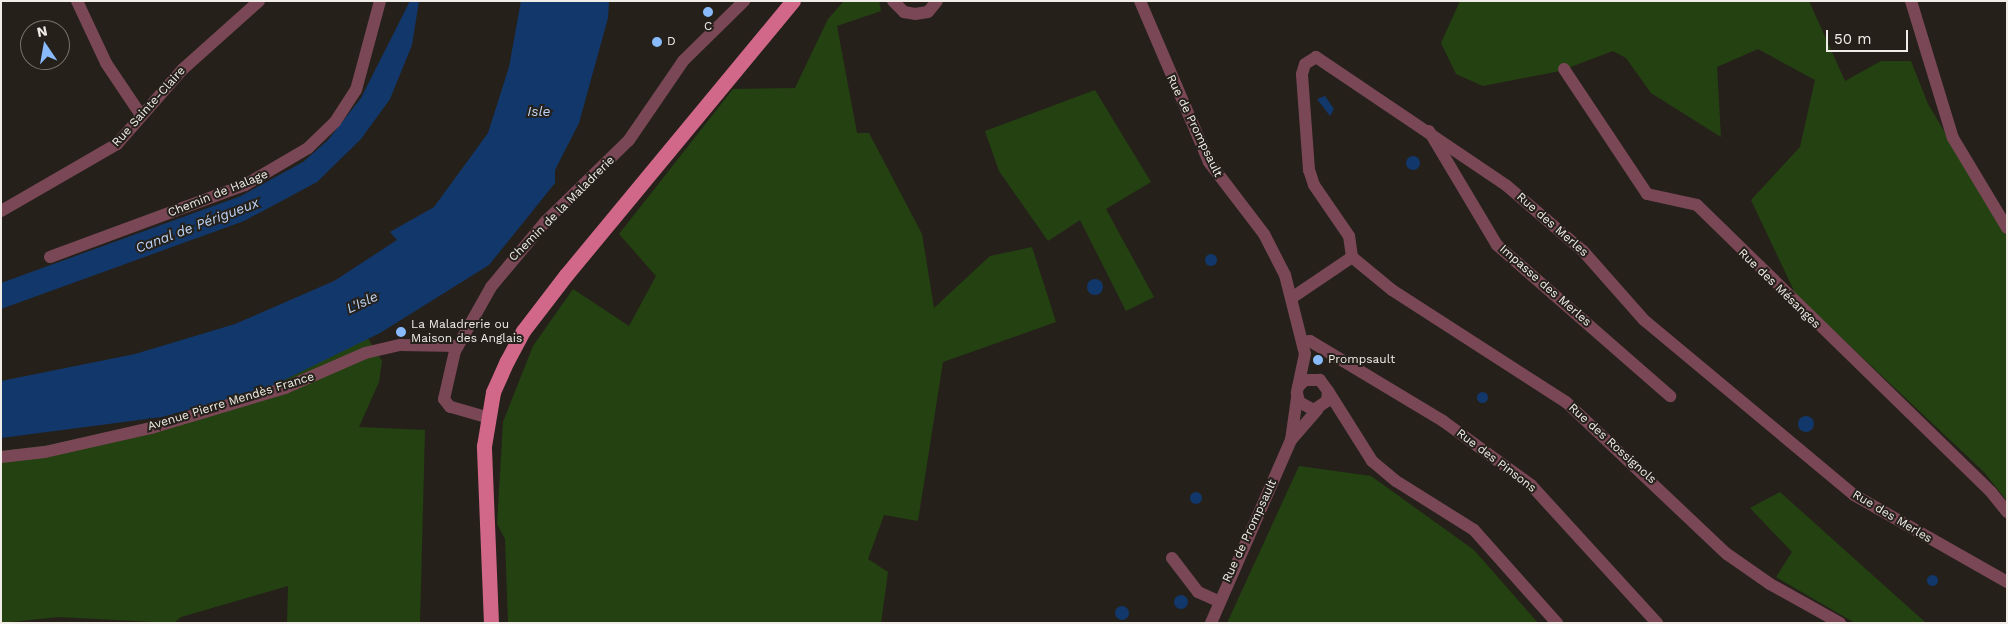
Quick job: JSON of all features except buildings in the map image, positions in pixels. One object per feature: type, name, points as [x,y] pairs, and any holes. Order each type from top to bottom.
[{"type":"main road","points":[[491,623],[484,479],[486,417],[492,392],[523,331],[793,1]]},
{"type":"street","points":[[77,1],[106,63],[141,115]]},
{"type":"street","name":"Rue Sainte-Claire","points":[[1,211],[107,151],[183,69],[259,1]]},
{"type":"street","name":"Chemin de Halage","points":[[50,257],[245,186],[308,148],[335,122],[360,84],[380,1]]},
{"type":"street","name":"Chemin de la Maladrerie","points":[[486,417],[445,404],[458,346],[509,261],[629,140],[683,61],[744,1]]},
{"type":"street","points":[[893,1],[904,12],[915,14],[928,12],[937,1]]},
{"type":"street","name":"Rue de Prompsault","points":[[1140,1],[1209,162],[1264,234],[1293,297],[1304,348],[1320,380]]},
{"type":"street","points":[[1911,1],[1952,138],[2007,228]]},
{"type":"street","name":"Rue des Merles","points":[[1352,257],[1349,236],[1314,185],[1309,170],[1302,86],[1305,64],[1322,58],[1429,131],[1519,196],[1583,251],[1644,320],[1854,496],[2007,582]]},
{"type":"street","name":"Rue des Mésanges","points":[[1564,69],[1647,194],[1696,205],[1991,492],[2007,512]]},
{"type":"street","name":"Impasse des Merles","points":[[1429,131],[1498,246],[1670,396]]},
{"type":"street","points":[[1293,297],[1352,257]]},
{"type":"street","name":"Rue des Rossignols","points":[[1352,257],[1392,290],[1566,402],[1727,554],[1770,584],[1840,623]]},
{"type":"street","name":"Rue des Pinsons","points":[[1304,348],[1310,340],[1443,421],[1531,485],[1657,623]]},
{"type":"street","name":"Avenue Pierre Mendès France","points":[[1,457],[45,452],[151,428],[285,388],[365,353],[401,345],[458,346]]},
{"type":"street","name":"Rue de Prompsault","points":[[1291,440],[1304,348]]},
{"type":"street","points":[[1339,415],[1318,409],[1305,408],[1297,393],[1305,380],[1320,380],[1328,391],[1339,415],[1372,461],[1396,482],[1474,530],[1557,623]]},
{"type":"street","points":[[1318,409],[1328,391]]},
{"type":"street","name":"Rue de Prompsault","points":[[1211,623],[1218,601],[1291,440],[1318,409]]},
{"type":"street","points":[[1172,558],[1198,592],[1218,601]]},
{"type":"green space","points":[[844,1],[879,1],[881,11],[837,26],[857,133],[869,133],[922,234],[934,308],[990,256],[1032,247],[1056,322],[943,362],[918,521],[884,515],[868,559],[888,572],[881,623],[508,623],[505,539],[497,524],[503,422],[533,346],[573,289],[629,326],[656,276],[619,234],[733,89],[795,88],[828,19]]},
{"type":"green space","points":[[1460,1],[1809,1],[1845,81],[1881,61],[1911,61],[1928,104],[2007,236],[2007,501],[1984,472],[1796,295],[1751,200],[1800,147],[1815,80],[1758,49],[1717,67],[1721,137],[1651,93],[1626,58],[1613,51],[1560,71],[1483,86],[1456,74],[1441,43]]},
{"type":"green space","points":[[1095,90],[1151,182],[1106,209],[1154,297],[1126,311],[1080,220],[1048,241],[999,171],[985,131]]},
{"type":"green space","points":[[367,337],[382,361],[379,382],[359,427],[425,430],[420,623],[287,623],[288,586],[181,617],[174,623],[58,617],[1,623],[1,451],[50,445],[182,415],[273,386]]},
{"type":"green space","points":[[1299,466],[1371,476],[1474,550],[1538,623],[1227,623]]},
{"type":"green space","points":[[1780,492],[1926,623],[1855,623],[1776,577],[1792,552],[1750,508]]},
{"type":"water","name":"Canal de Périgueux","points":[[410,1],[419,1],[412,45],[390,99],[361,139],[317,182],[244,221],[1,309],[1,283],[241,196],[303,162],[328,140],[361,98]]},
{"type":"water","points":[[521,1],[609,1],[608,18],[579,123],[555,170],[555,183],[489,265],[380,333],[270,387],[162,417],[1,438],[1,381],[135,354],[235,324],[334,281],[397,240],[390,232],[434,207],[488,133],[509,67]]},
{"type":"water","points":[[1325,96],[1334,109],[1330,116],[1317,99]]},
{"type":"water","points":[[1413,156],[1418,158],[1420,163],[1418,168],[1413,170],[1408,168],[1406,163],[1408,158]]},
{"type":"water","points":[[1209,254],[1213,254],[1217,260],[1213,266],[1209,266],[1205,262],[1205,258]]},
{"type":"water","points":[[1095,279],[1103,287],[1095,295],[1087,287]]},
{"type":"water","points":[[1482,391],[1488,397],[1482,403],[1476,397]]},
{"type":"water","points":[[1806,416],[1814,424],[1806,432],[1798,424]]},
{"type":"water","points":[[1196,492],[1202,498],[1196,504],[1190,498]]},
{"type":"water","points":[[1932,574],[1938,580],[1932,586],[1926,580]]},
{"type":"water","points":[[1181,595],[1186,597],[1188,602],[1186,607],[1181,609],[1176,607],[1174,602],[1176,597]]},
{"type":"water","points":[[1122,606],[1127,608],[1129,613],[1127,618],[1122,620],[1117,618],[1115,613],[1117,608]]},
{"type":"place","name":"C","points":[[708,12]]},
{"type":"place","name":"D","points":[[657,42]]},
{"type":"place","name":"La Maladrerie ou Maison des Anglais","points":[[401,332]]},
{"type":"place","name":"Prompsault","points":[[1318,360]]},
{"type":"water label","name":"Isle","points":[[539,111]]},
{"type":"water label","name":"L'Isle","points":[[362,302]]}]
